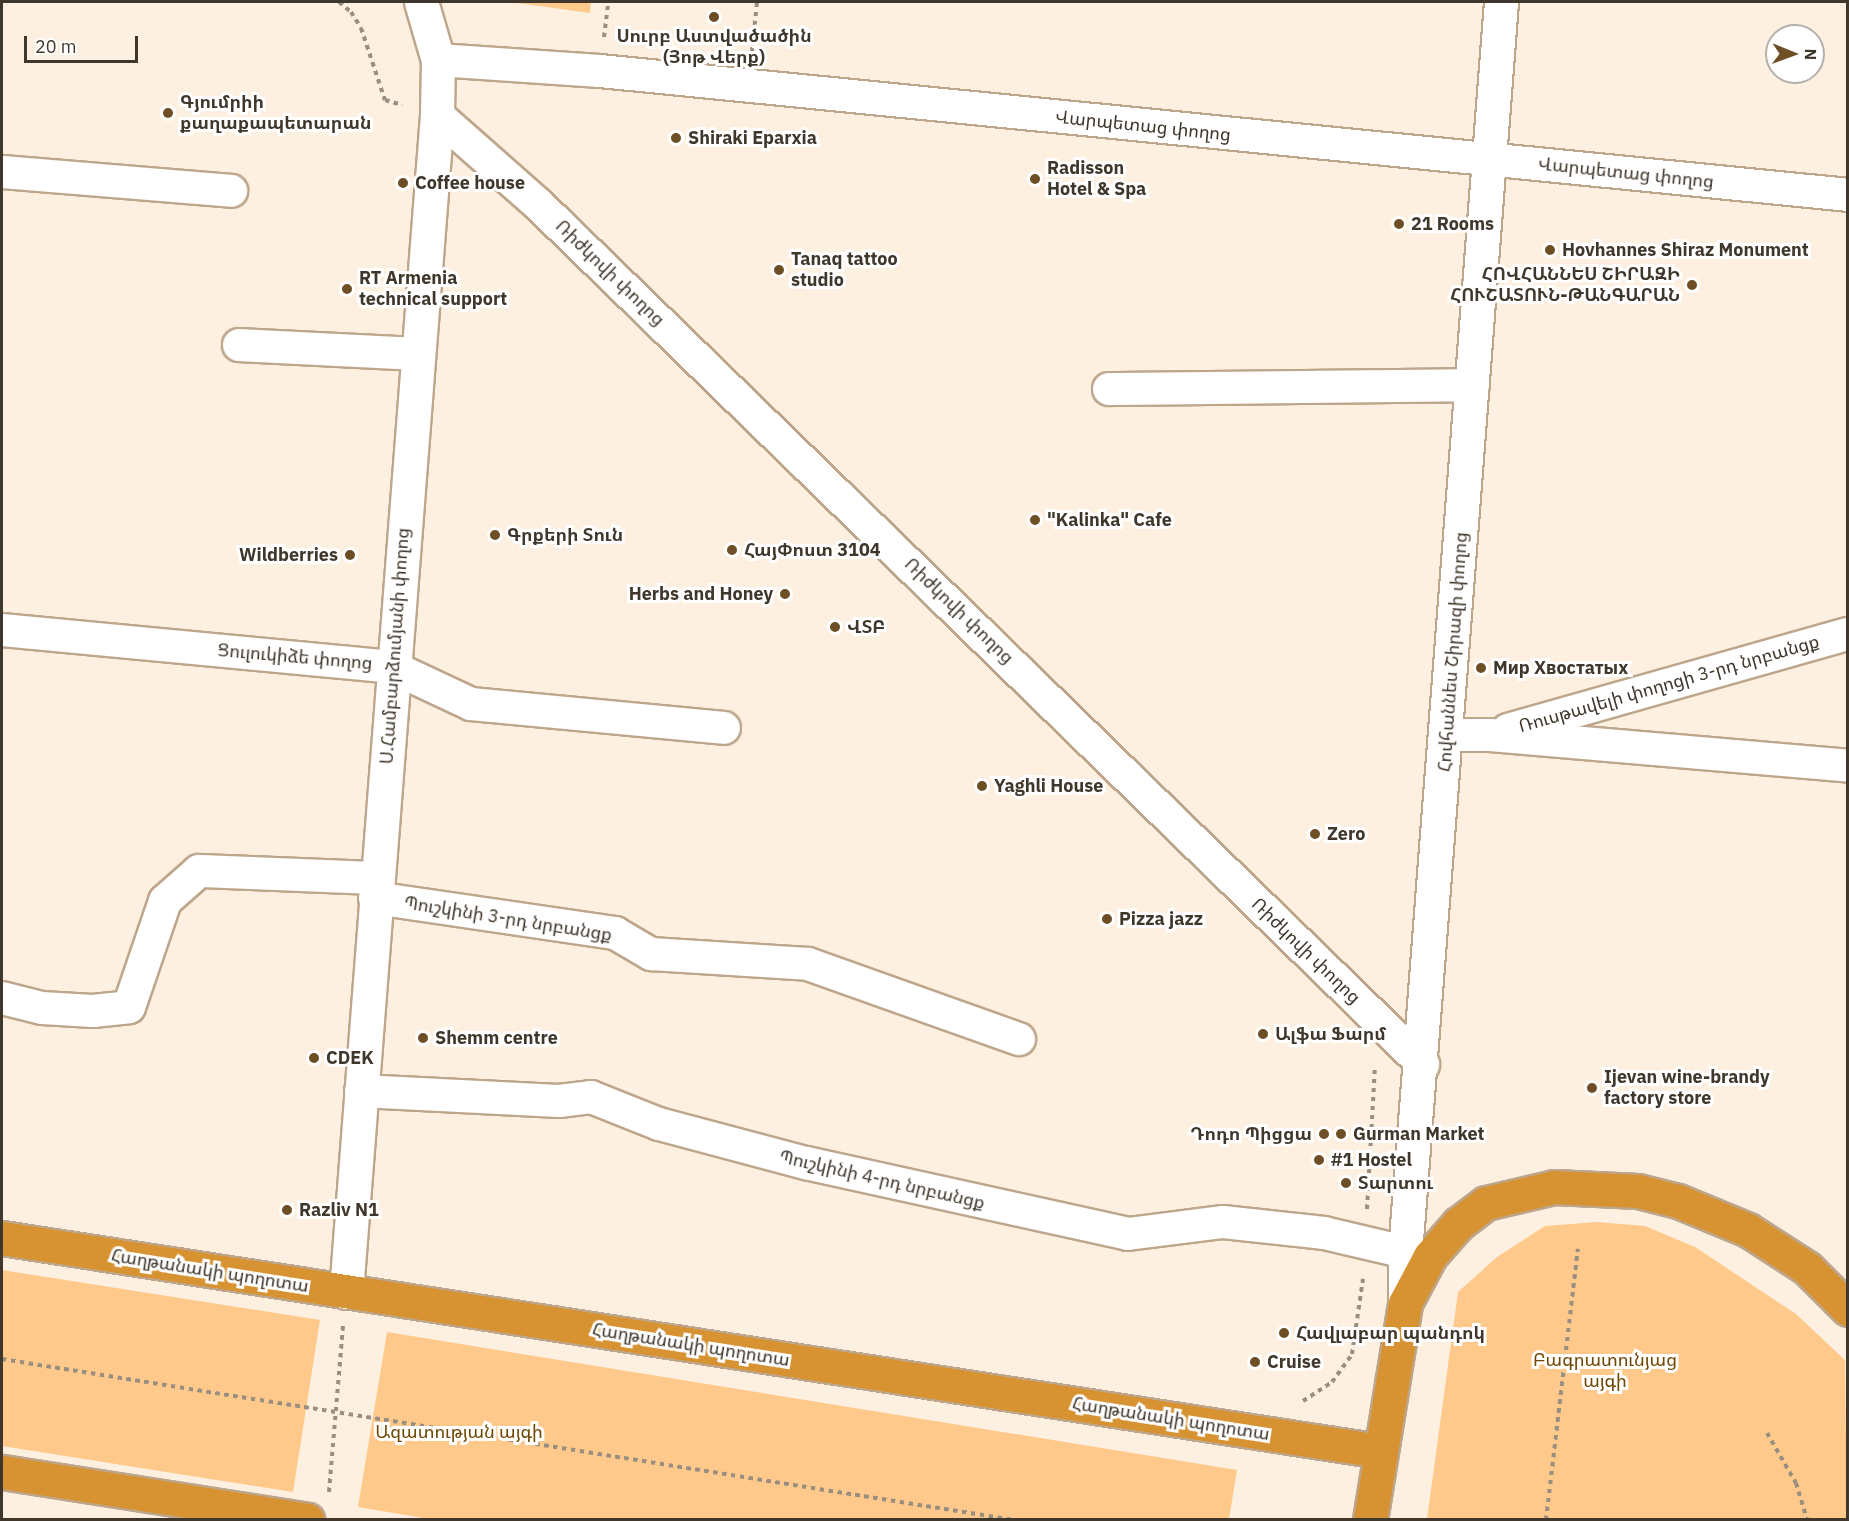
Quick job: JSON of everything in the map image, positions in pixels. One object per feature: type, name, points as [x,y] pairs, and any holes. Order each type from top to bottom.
[{"type":"highway","points":[[1371,1520],[1405,1303],[1430,1256],[1458,1224],[1486,1203],[1554,1187],[1595,1187],[1678,1201],[1748,1230],[1807,1268],[1848,1309]]},
{"type":"highway","name":"Հաղթանակի պողոտա","points":[[2,1238],[1380,1451]]},
{"type":"highway","points":[[2,1472],[318,1509]]},
{"type":"street","name":"Ս.Համբարձումյանի փողոց","points":[[346,1292],[392,667],[437,115],[438,60],[421,2]]},
{"type":"street","name":"Հովհաննես Շիրազի փողոց","points":[[1405,1303],[1405,1252],[1423,1064],[1501,2]]},
{"type":"street","name":"Վարպետաց փողոց","points":[[438,60],[749,86],[1848,195]]},
{"type":"street","name":"Ռիժկովի փողոց","points":[[437,115],[539,204],[1423,1064]]},
{"type":"street","points":[[2,172],[231,191]]},
{"type":"street","points":[[239,345],[417,354]]},
{"type":"street","points":[[1109,389],[1473,384]]},
{"type":"street","name":"Ցուլուկիձե փողոց","points":[[2,630],[392,667],[471,704],[724,728]]},
{"type":"street","name":"Ռուսթավելի փողոցի 3-րդ նրբանցք","points":[[1490,735],[1848,634]]},
{"type":"street","points":[[1447,735],[1490,735],[1848,766]]},
{"type":"street","name":"Պուշկինի 3-րդ նրբանցք","points":[[2,998],[52,1009],[93,1011],[129,1007],[165,901],[199,871],[376,888],[615,933],[651,954],[808,964],[1019,1039]]},
{"type":"street","name":"Պուշկինի 4-րդ նրբանցք","points":[[361,1091],[559,1101],[591,1097],[658,1124],[806,1163],[1128,1234],[1223,1222],[1324,1233],[1405,1252]]},
{"type":"path","points":[[339,2],[351,12],[361,28],[385,100],[437,115]]},
{"type":"path","points":[[749,86],[757,2]]},
{"type":"path","points":[[1546,1520],[1578,1249]]},
{"type":"path","points":[[318,1509],[336,1411],[346,1292]]},
{"type":"path","points":[[2,1359],[1014,1520]]},
{"type":"path","points":[[1767,1433],[1796,1483],[1807,1520]]},
{"type":"green space","points":[[510,2],[591,2],[590,13]]},
{"type":"green space","name":"Բագրատունյաց այգի","points":[[1597,1222],[1645,1226],[1695,1247],[1796,1314],[1845,1360],[1847,1519],[1427,1519],[1458,1292],[1497,1257],[1545,1226]]},
{"type":"green space","points":[[2,1270],[320,1320],[293,1492],[2,1446]]},
{"type":"green space","name":"Ազատության այգի","points":[[387,1332],[1237,1470],[1229,1519],[435,1520],[358,1507]]},
{"type":"place","name":"Սուրբ Աստվածածին (Յոթ Վերք)","points":[[714,17]]},
{"type":"place","name":"Գյումրիի քաղաքապետարան","points":[[168,113]]},
{"type":"place","name":"Shiraki Eparxia","points":[[676,138]]},
{"type":"place","name":"Radisson Hotel & Spa","points":[[1035,179]]},
{"type":"place","name":"Coffee house","points":[[403,183]]},
{"type":"place","name":"21 Rooms","points":[[1399,224]]},
{"type":"place","name":"Hovhannes Shiraz Monument","points":[[1550,250]]},
{"type":"place","name":"Tanaq tattoo studio","points":[[779,270]]},
{"type":"place","name":"ՀՈՎՀԱՆՆԵՍ ՇԻՐԱԶԻ ՀՈՒՇԱՏՈՒՆ-ԹԱՆԳԱՐԱՆ","points":[[1692,285]]},
{"type":"place","name":"RT Armenia technical support","points":[[347,289]]},
{"type":"place","name":"\"Kalinka\" Cafe","points":[[1035,520]]},
{"type":"place","name":"Գրքերի Տուն","points":[[495,535]]},
{"type":"place","name":"ՀայՓոստ 3104","points":[[732,550]]},
{"type":"place","name":"Wildberries","points":[[350,555]]},
{"type":"place","name":"Herbs and Honey","points":[[785,594]]},
{"type":"place","name":"ՎՏԲ","points":[[835,627]]},
{"type":"place","name":"Мир Хвостатых","points":[[1481,668]]},
{"type":"place","name":"Yaghli House","points":[[982,786]]},
{"type":"place","name":"Zero","points":[[1315,834]]},
{"type":"place","name":"Pizza jazz","points":[[1107,919]]},
{"type":"place","name":"Ալֆա Ֆարմ","points":[[1263,1034]]},
{"type":"place","name":"Shemm centre","points":[[423,1038]]},
{"type":"place","name":"CDEK","points":[[314,1058]]},
{"type":"place","name":"Ijevan wine-brandy factory store","points":[[1592,1088]]},
{"type":"place","name":"Դոդո Պիցցա","points":[[1324,1134]]},
{"type":"place","name":"Gurman Market","points":[[1341,1134]]},
{"type":"place","name":"#1 Hostel","points":[[1319,1160]]},
{"type":"place","name":"Տարտու","points":[[1346,1183]]},
{"type":"place","name":"Razliv N1","points":[[287,1210]]},
{"type":"place","name":"Հավլաբար պանդոկ","points":[[1284,1333]]},
{"type":"place","name":"Cruise","points":[[1255,1362]]}]
